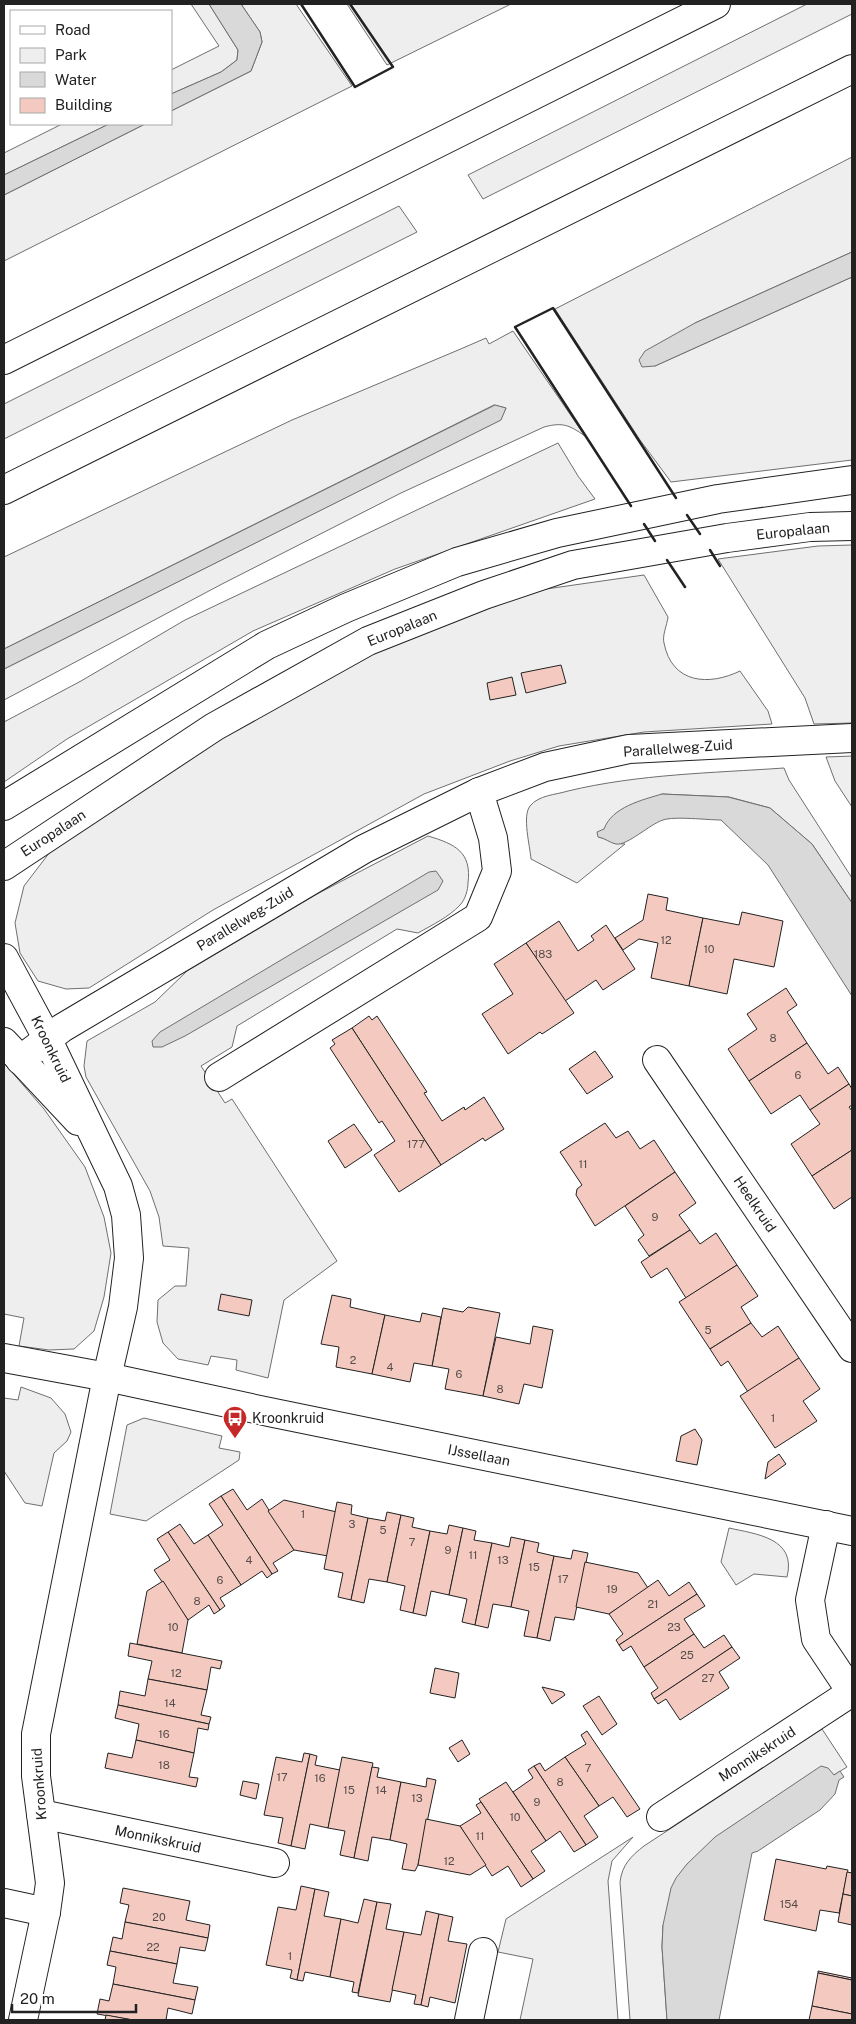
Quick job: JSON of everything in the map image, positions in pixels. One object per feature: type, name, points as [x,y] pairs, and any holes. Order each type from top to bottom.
[{"type":"main road","points":[[4,360],[716,4]]},
{"type":"main road","points":[[4,490],[852,69]]},
{"type":"main road","points":[[4,806],[267,645],[346,608],[457,562],[557,533],[718,499],[852,480]]},
{"type":"main road","name":"Europalaan","points":[[4,866],[214,727],[368,641],[484,595],[573,566],[727,538],[810,527],[852,526]]},
{"type":"main road","name":"Parallelweg-Zuid","points":[[12,1051],[47,1038],[364,849],[479,792],[545,767],[629,749],[852,738]]},
{"type":"main road","points":[[219,1077],[478,917],[497,871],[494,838],[479,792]]},
{"type":"main road","name":"Kroonkruid","points":[[4,958],[47,1038],[118,1186],[126,1215],[129,1258],[123,1307],[107,1377],[36,1734],[36,1776],[50,1883],[46,1912],[23,2020]]},
{"type":"main road","name":"Kroonkruid","points":[[12,1051],[96,1141]]},
{"type":"main road","name":"Heelkruid","points":[[657,1060],[852,1348]]},
{"type":"main road","points":[[4,1358],[107,1377]]},
{"type":"main road","name":"IJssellaan","points":[[107,1377],[278,1414],[852,1531]]},
{"type":"main road","points":[[826,1525],[810,1600],[816,1639],[852,1692]]},
{"type":"main road","name":"Monnikskruid","points":[[661,1817],[852,1692]]},
{"type":"main road","name":"Monnikskruid","points":[[41,1814],[275,1863]]},
{"type":"main road","points":[[4,1903],[46,1912]]},
{"type":"main road","points":[[469,2020],[483,1952]]},
{"type":"green space","points":[[191,4],[209,4],[238,50],[237,60],[221,72],[172,94],[172,70],[219,46]]},
{"type":"green space","points":[[241,4],[296,4],[352,86],[4,261],[4,195],[143,125],[172,125],[172,110],[251,71],[262,42],[260,32]]},
{"type":"green space","points":[[347,4],[511,4],[387,65]]},
{"type":"green space","points":[[807,4],[852,4],[852,14],[483,199],[468,175]]},
{"type":"green space","points":[[60,125],[107,125],[4,175],[4,153]]},
{"type":"green space","points":[[852,157],[852,252],[695,323],[655,366],[852,277],[852,460],[671,482],[640,440],[555,309]]},
{"type":"green space","points":[[399,206],[417,232],[4,439],[4,404]]},
{"type":"green space","points":[[513,331],[585,436],[575,429],[566,426],[544,427],[401,493],[222,584],[4,700],[4,669],[500,420],[506,408],[494,405],[4,649],[4,557],[292,420],[486,338],[489,344]]},
{"type":"green space","points":[[558,443],[578,476],[595,499],[395,569],[253,631],[67,739],[4,782],[4,722],[81,681],[185,620]]},
{"type":"green space","points":[[852,545],[852,723],[814,724],[805,698],[718,559],[818,546]]},
{"type":"green space","points":[[644,575],[668,617],[664,640],[668,657],[675,667],[683,674],[704,680],[728,676],[740,671],[768,711],[772,724],[644,732],[559,746],[510,761],[424,794],[213,910],[89,988],[66,989],[38,981],[20,953],[15,923],[24,886],[53,848],[281,699],[345,665],[508,599],[546,589]]},
{"type":"green space","points":[[852,756],[852,807],[835,781],[826,757]]},
{"type":"green space","points":[[784,768],[789,780],[852,878],[852,903],[812,844],[770,808],[729,797],[662,794],[604,829],[599,837],[625,844],[577,883],[531,859],[527,831],[528,811],[534,802],[543,797],[622,781]]},
{"type":"green space","points":[[428,836],[454,846],[464,857],[469,872],[468,886],[465,898],[460,905],[446,917],[418,933],[397,929],[237,1026],[232,1047],[201,1066],[225,1103],[232,1099],[337,1261],[284,1300],[268,1378],[236,1370],[237,1360],[211,1356],[208,1365],[178,1359],[163,1343],[157,1322],[158,1300],[175,1286],[186,1286],[189,1248],[163,1246],[159,1217],[150,1191],[86,1077],[84,1066],[87,1041],[155,1002],[187,971],[317,894]]},
{"type":"green space","points":[[4,1063],[44,1109],[85,1167],[104,1217],[111,1253],[104,1297],[94,1331],[74,1349],[49,1350],[19,1346],[24,1318],[4,1314]]},
{"type":"green space","points":[[21,1387],[51,1398],[65,1414],[71,1432],[67,1441],[54,1453],[42,1506],[25,1503],[4,1471],[4,1398],[18,1400]]},
{"type":"green space","points":[[144,1418],[222,1436],[219,1448],[240,1452],[239,1460],[146,1521],[110,1514],[127,1425]]},
{"type":"green space","points":[[729,1528],[762,1536],[780,1546],[786,1554],[788,1564],[787,1577],[754,1574],[736,1585],[721,1562]]},
{"type":"green space","points":[[822,1729],[847,1767],[834,1775],[663,1925],[662,1947],[667,2020],[630,2020],[620,1882],[628,1861],[644,1846]]},
{"type":"green space","points":[[633,1837],[612,1861],[608,1881],[618,2020],[520,2020],[533,1959],[498,1952],[506,1919]]},
{"type":"water","points":[[209,4],[241,4],[260,32],[262,42],[251,71],[172,110],[172,94],[221,72],[237,60],[238,50]]},
{"type":"water","points":[[107,125],[143,125],[4,195],[4,175]]},
{"type":"water","points":[[852,252],[852,277],[655,366],[642,367],[639,360],[645,351],[695,323]]},
{"type":"water","points":[[495,405],[506,408],[501,420],[4,669],[4,649]]},
{"type":"water","points":[[662,794],[728,797],[770,808],[812,844],[852,903],[852,996],[768,865],[721,820],[683,818],[663,820],[621,844],[598,837],[597,832],[604,829],[608,821],[621,810],[637,802]]},
{"type":"water","points":[[436,871],[443,881],[438,890],[185,1036],[162,1047],[153,1047],[152,1041],[160,1032],[429,872]]},
{"type":"water","points":[[821,1766],[828,1768],[834,1775],[840,1771],[844,1777],[839,1780],[835,1794],[820,1810],[758,1851],[752,1853],[719,2020],[667,2020],[662,1947],[663,1925],[671,1888],[676,1878],[687,1864],[715,1837]]},
{"type":"building","points":[[561,665],[566,683],[526,693],[521,673]]},
{"type":"building","points":[[512,677],[516,695],[490,700],[487,683]]},
{"type":"building","points":[[648,894],[668,898],[666,910],[703,918],[689,986],[651,978],[658,943],[639,939],[623,950],[615,938],[643,920]]},
{"type":"building","points":[[742,912],[783,921],[774,967],[734,959],[727,994],[689,986],[703,918],[739,925]]},
{"type":"building","points":[[559,921],[578,951],[594,940],[591,936],[606,925],[635,969],[603,990],[596,980],[565,1001],[526,943]]},
{"type":"building","points":[[526,943],[574,1013],[542,1034],[540,1032],[508,1054],[482,1014],[513,994],[494,964]]},
{"type":"building","points":[[786,988],[797,1005],[787,1012],[807,1043],[749,1081],[728,1049],[757,1029],[747,1014]]},
{"type":"building","points":[[369,1016],[372,1020],[377,1016],[427,1092],[424,1093],[442,1121],[464,1107],[465,1110],[484,1097],[504,1129],[485,1141],[483,1138],[441,1165],[352,1028]]},
{"type":"building","points":[[352,1028],[441,1165],[399,1192],[374,1155],[395,1141],[382,1121],[379,1123],[330,1048],[335,1044],[332,1040]]},
{"type":"building","points":[[807,1043],[828,1074],[838,1067],[849,1084],[810,1110],[800,1095],[771,1114],[749,1081]]},
{"type":"building","points":[[595,1051],[613,1077],[587,1094],[569,1069]]},
{"type":"building","points":[[849,1084],[852,1089],[852,1105],[849,1107],[852,1111],[852,1150],[812,1176],[791,1144],[820,1124],[810,1110]]},
{"type":"building","points":[[605,1123],[616,1138],[628,1131],[640,1149],[654,1140],[675,1172],[595,1226],[576,1195],[577,1189],[582,1185],[560,1152]]},
{"type":"building","points":[[354,1124],[372,1150],[345,1168],[328,1141]]},
{"type":"building","points":[[852,1150],[852,1197],[834,1209],[812,1176]]},
{"type":"building","points":[[675,1172],[696,1203],[679,1215],[690,1230],[649,1256],[638,1240],[644,1235],[625,1206]]},
{"type":"building","points":[[690,1230],[700,1244],[716,1233],[737,1265],[686,1298],[667,1268],[651,1278],[641,1262]]},
{"type":"building","points":[[737,1265],[758,1296],[741,1307],[751,1323],[710,1349],[679,1302]]},
{"type":"building","points":[[221,1294],[252,1300],[249,1316],[218,1310]]},
{"type":"building","points":[[332,1295],[351,1299],[350,1307],[385,1315],[372,1374],[336,1367],[339,1347],[321,1344]]},
{"type":"building","points":[[468,1307],[500,1313],[483,1396],[445,1389],[449,1369],[432,1366],[443,1308],[463,1312]]},
{"type":"building","points":[[422,1313],[441,1317],[432,1366],[414,1363],[410,1382],[372,1374],[385,1315],[420,1322]]},
{"type":"building","points":[[751,1323],[762,1337],[778,1326],[799,1358],[748,1392],[728,1361],[721,1366],[710,1349]]},
{"type":"building","points":[[533,1326],[553,1330],[542,1388],[524,1384],[519,1404],[483,1396],[496,1337],[530,1344]]},
{"type":"building","points":[[799,1358],[820,1389],[803,1401],[817,1421],[775,1448],[740,1396]]},
{"type":"building","points":[[695,1429],[702,1440],[697,1465],[676,1461],[681,1436]]},
{"type":"building","points":[[779,1454],[786,1464],[765,1479],[768,1462]]},
{"type":"building","points":[[233,1489],[247,1510],[262,1499],[294,1550],[273,1563],[278,1571],[272,1574],[221,1496]]},
{"type":"building","points":[[221,1496],[272,1574],[267,1578],[262,1571],[241,1585],[208,1535],[223,1525],[209,1504]]},
{"type":"building","points":[[284,1500],[337,1512],[328,1556],[294,1550],[268,1511]]},
{"type":"building","points":[[337,1502],[352,1505],[351,1514],[368,1518],[351,1600],[338,1597],[343,1573],[324,1569]]},
{"type":"building","points":[[387,1512],[401,1515],[387,1582],[369,1579],[364,1603],[351,1600],[368,1518],[385,1521]]},
{"type":"building","points":[[401,1515],[414,1518],[412,1527],[430,1531],[413,1613],[400,1610],[405,1586],[387,1582]]},
{"type":"building","points":[[180,1524],[194,1544],[208,1535],[241,1585],[220,1598],[225,1606],[220,1610],[168,1532]]},
{"type":"building","points":[[449,1525],[463,1528],[449,1595],[431,1591],[426,1616],[413,1613],[430,1531],[447,1534]]},
{"type":"building","points":[[463,1528],[476,1531],[474,1540],[492,1543],[475,1625],[462,1622],[467,1599],[449,1595]]},
{"type":"building","points":[[168,1532],[220,1610],[214,1614],[209,1605],[188,1620],[154,1570],[170,1560],[157,1539]]},
{"type":"building","points":[[511,1537],[525,1540],[511,1607],[493,1604],[488,1628],[475,1625],[492,1543],[509,1547]]},
{"type":"building","points":[[525,1540],[539,1543],[537,1552],[554,1556],[537,1638],[524,1636],[529,1611],[511,1607]]},
{"type":"building","points":[[573,1550],[588,1553],[574,1620],[555,1617],[550,1641],[537,1638],[554,1556],[571,1559]]},
{"type":"building","points":[[585,1562],[638,1573],[648,1588],[609,1614],[576,1607]]},
{"type":"building","points":[[658,1580],[669,1596],[689,1582],[697,1594],[619,1645],[616,1640],[623,1634],[609,1614]]},
{"type":"building","points":[[163,1581],[188,1620],[182,1653],[137,1644],[147,1591]]},
{"type":"building","points":[[697,1594],[705,1606],[684,1619],[694,1634],[644,1667],[631,1646],[623,1651],[619,1645]]},
{"type":"building","points":[[694,1634],[704,1648],[724,1635],[732,1647],[654,1699],[651,1693],[658,1688],[644,1667]]},
{"type":"building","points":[[130,1643],[222,1661],[220,1669],[211,1667],[207,1690],[148,1679],[152,1661],[128,1656]]},
{"type":"building","points":[[732,1647],[740,1658],[719,1672],[729,1688],[680,1720],[666,1699],[658,1704],[654,1699]]},
{"type":"building","points":[[435,1668],[459,1673],[455,1698],[430,1693]]},
{"type":"building","points":[[148,1679],[207,1690],[201,1715],[211,1717],[209,1724],[118,1705],[120,1691],[145,1696]]},
{"type":"building","points":[[542,1687],[563,1692],[565,1695],[552,1704]]},
{"type":"building","points":[[599,1696],[617,1724],[602,1735],[583,1706]]},
{"type":"building","points":[[118,1705],[209,1724],[208,1730],[198,1728],[194,1753],[136,1740],[139,1724],[115,1718]]},
{"type":"building","points":[[587,1731],[640,1809],[627,1817],[613,1797],[599,1806],[565,1757],[586,1744],[581,1735]]},
{"type":"building","points":[[136,1740],[194,1753],[189,1777],[198,1778],[196,1787],[105,1768],[108,1753],[132,1758]]},
{"type":"building","points":[[462,1740],[470,1754],[458,1762],[449,1748]]},
{"type":"building","points":[[304,1753],[310,1754],[291,1846],[278,1843],[283,1818],[264,1815],[276,1757],[302,1762]]},
{"type":"building","points":[[310,1754],[317,1756],[315,1765],[340,1770],[328,1828],[310,1824],[305,1849],[291,1846]]},
{"type":"building","points":[[342,1757],[373,1763],[354,1858],[340,1855],[345,1831],[328,1828]]},
{"type":"building","points":[[565,1757],[599,1806],[584,1816],[598,1837],[586,1845],[534,1766],[540,1763],[545,1771]]},
{"type":"building","points":[[534,1766],[586,1845],[574,1852],[560,1831],[546,1841],[513,1792],[533,1778],[528,1770]]},
{"type":"building","points":[[372,1767],[379,1768],[377,1777],[401,1782],[390,1840],[372,1837],[368,1861],[354,1858]]},
{"type":"building","points":[[427,1778],[436,1780],[418,1865],[415,1871],[402,1869],[407,1844],[390,1840],[401,1782],[426,1787]]},
{"type":"building","points":[[243,1781],[259,1784],[256,1799],[240,1795]]},
{"type":"building","points":[[506,1782],[546,1841],[531,1851],[545,1871],[533,1879],[479,1799]]},
{"type":"building","points":[[481,1802],[533,1879],[521,1887],[508,1866],[492,1876],[460,1826],[481,1813],[476,1805]]},
{"type":"building","points":[[426,1819],[460,1826],[486,1865],[470,1875],[418,1865]]},
{"type":"building","points":[[776,1859],[826,1869],[827,1866],[848,1870],[839,1913],[820,1910],[816,1931],[764,1920]]},
{"type":"building","points":[[847,1872],[852,1873],[852,1896],[843,1894]]},
{"type":"building","points":[[301,1886],[315,1889],[297,1980],[290,1978],[292,1970],[266,1965],[278,1907],[296,1910]]},
{"type":"building","points":[[123,1888],[190,1901],[186,1920],[210,1925],[208,1938],[125,1922],[129,1905],[120,1903]]},
{"type":"building","points":[[315,1889],[329,1892],[324,1916],[341,1919],[330,1977],[305,1972],[303,1981],[297,1980]]},
{"type":"building","points":[[843,1894],[852,1896],[852,1925],[838,1922]]},
{"type":"building","points":[[364,1899],[377,1902],[358,1993],[352,1992],[354,1982],[330,1977],[341,1919],[358,1923]]},
{"type":"building","points":[[377,1902],[391,1904],[386,1929],[404,1932],[390,2002],[358,1996]]},
{"type":"building","points":[[426,1911],[439,1914],[421,2005],[414,2004],[416,1995],[392,1990],[404,1932],[421,1935]]},
{"type":"building","points":[[439,1914],[453,1917],[448,1941],[467,1944],[455,2003],[430,1997],[428,2007],[421,2005]]},
{"type":"building","points":[[125,1922],[208,1938],[205,1951],[180,1947],[177,1964],[110,1951],[113,1937],[122,1939]]},
{"type":"building","points":[[110,1951],[177,1964],[173,1983],[198,1987],[195,2000],[113,1984],[116,1967],[107,1965]]},
{"type":"building","points":[[818,1971],[852,1978],[852,1980],[818,1973]]},
{"type":"building","points":[[818,1973],[852,1980],[852,2014],[812,2006]]},
{"type":"building","points":[[113,1984],[195,2000],[192,2014],[168,2008],[166,2020],[133,2020],[97,2014],[100,1999],[109,2001]]},
{"type":"building","points":[[812,2006],[852,2014],[852,2020],[809,2020]]},
{"type":"building","points":[[106,2015],[133,2020],[105,2020]]},
{"type":"wall","points":[[301,4],[355,87],[393,67],[350,4]]},
{"type":"wall","points":[[631,506],[515,327],[553,308],[676,498]]},
{"type":"wall","points":[[687,515],[700,534]]},
{"type":"wall","points":[[644,524],[655,541]]},
{"type":"wall","points":[[710,550],[720,566]]},
{"type":"wall","points":[[667,560],[685,587]]},
{"type":"place","name":"Kroonkruid","points":[[235,1439]]}]
